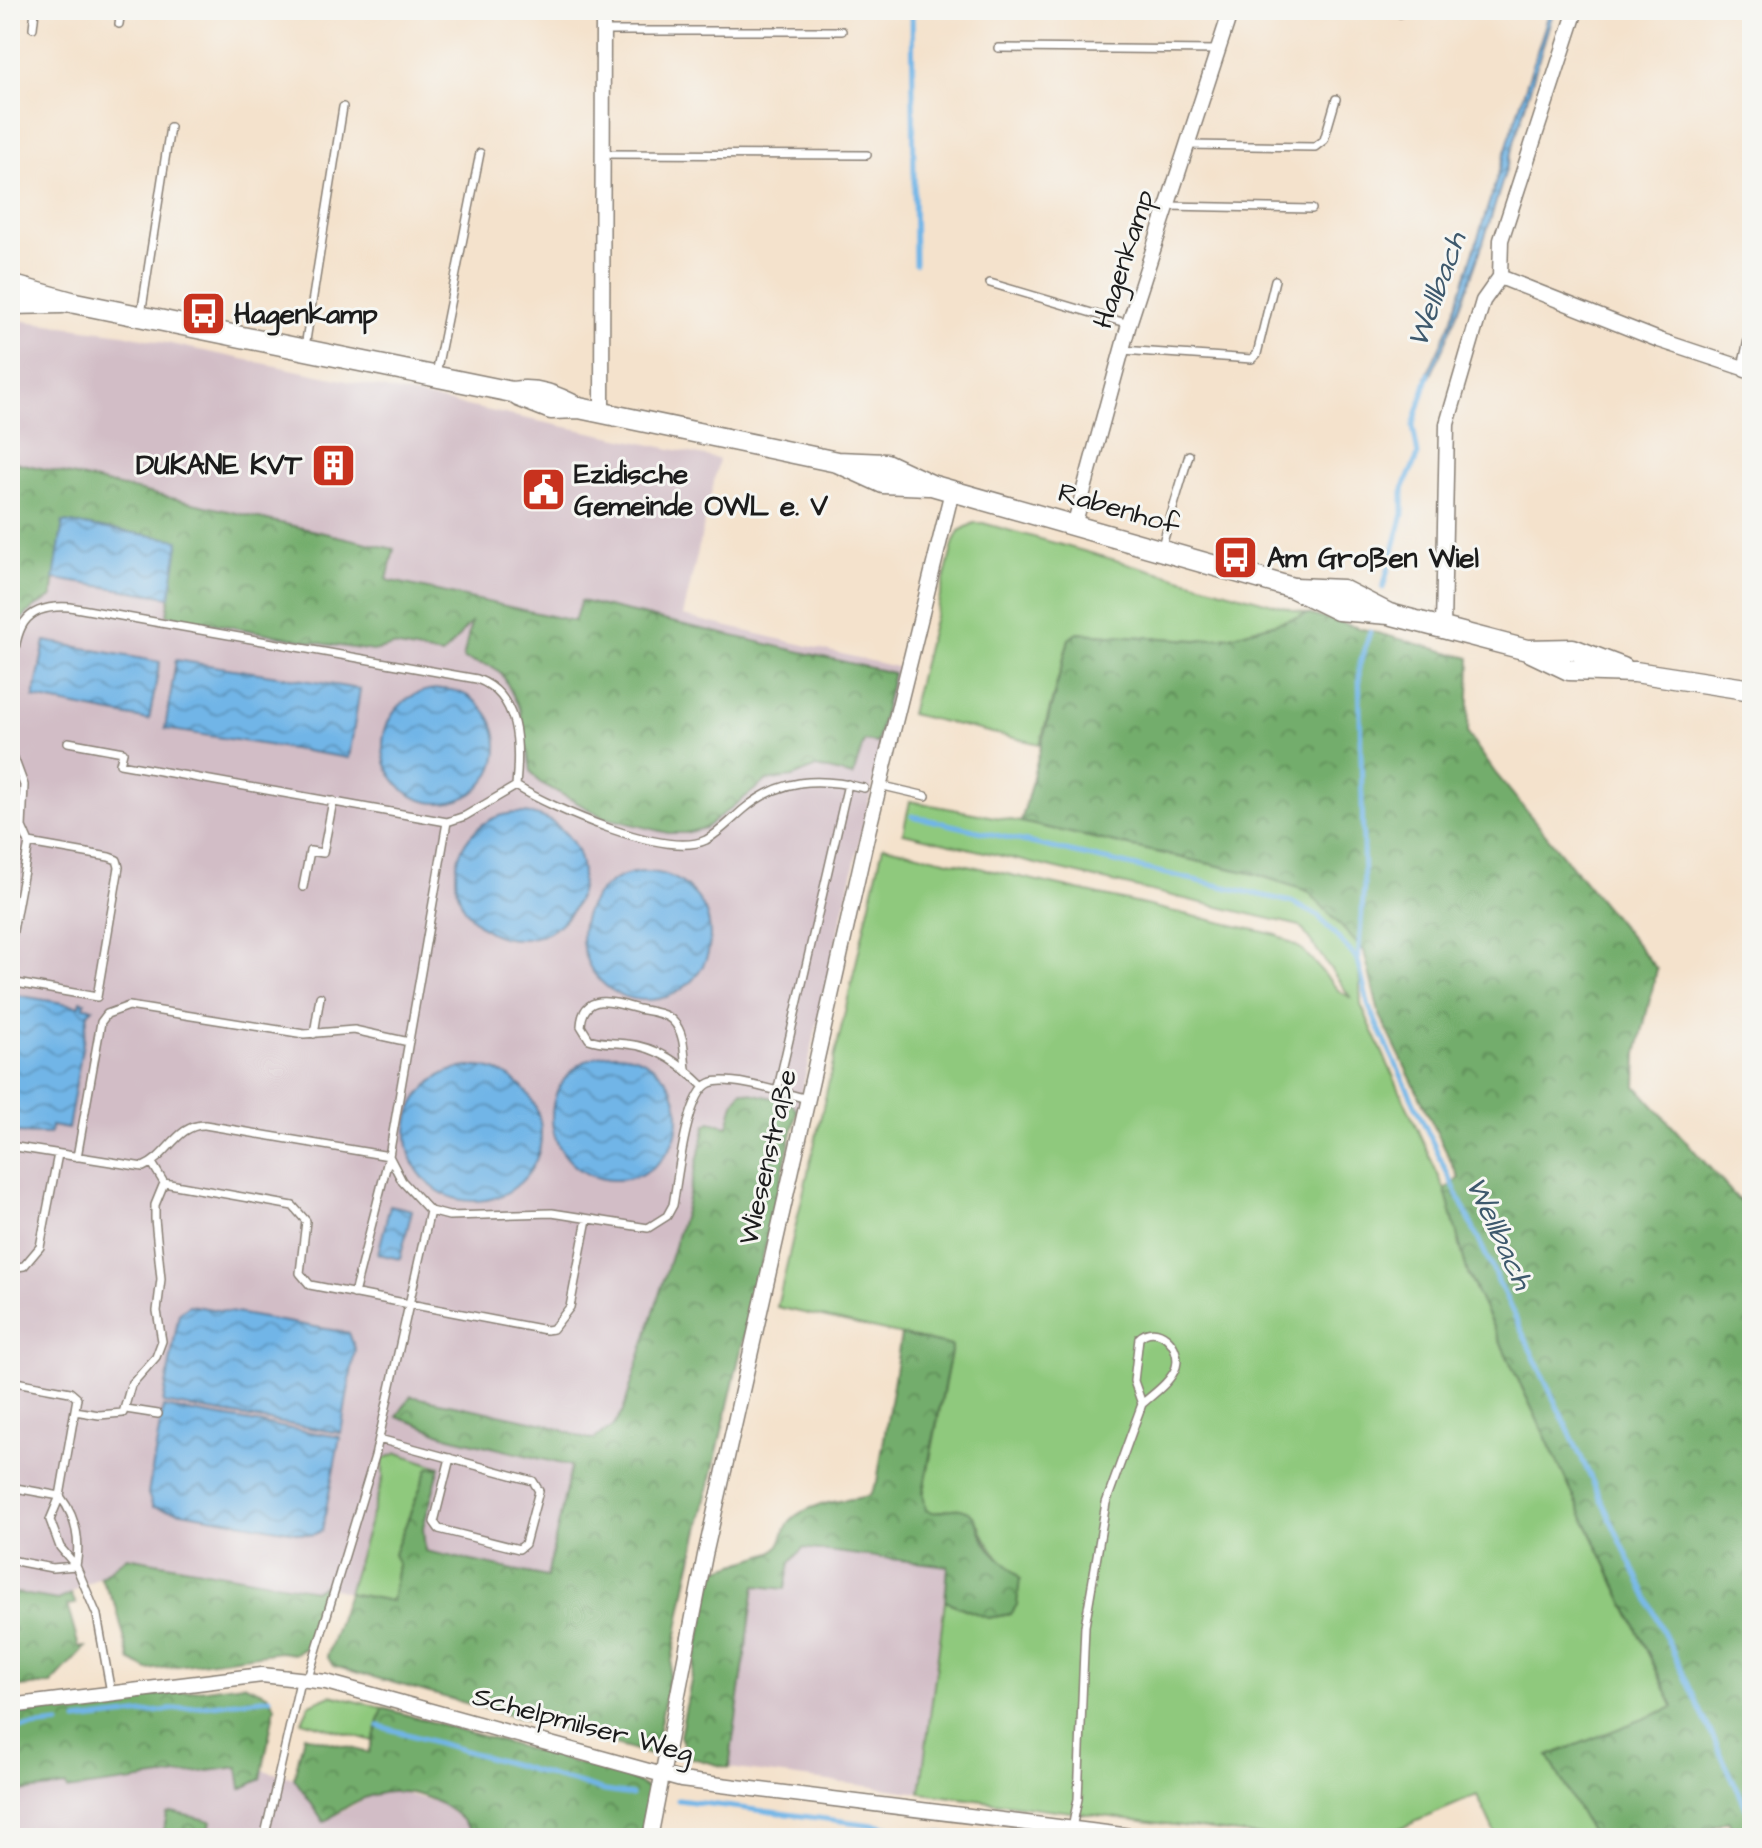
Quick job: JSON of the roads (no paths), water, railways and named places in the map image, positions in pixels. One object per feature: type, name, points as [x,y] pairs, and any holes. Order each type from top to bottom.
[{"type":"street","points":[[602,413],[603,10]]},
{"type":"street","name":"Hagenkamp","points":[[1074,526],[1129,324],[1231,10]]},
{"type":"street","points":[[1443,628],[1447,424],[1483,301],[1500,277],[1501,240],[1576,10]]},
{"type":"street","points":[[1500,277],[1749,370],[1752,338]]},
{"type":"street","name":"Rabenhof","points":[[10,285],[75,303],[512,392],[528,390],[552,394],[579,408],[837,462],[886,464],[931,485],[1293,588],[1338,610],[1389,614],[1443,628],[1527,650],[1569,670],[1635,672],[1752,690]]},
{"type":"street","name":"Rabenhof","points":[[10,304],[75,303]]},
{"type":"street","name":"Wiesenstraße","points":[[650,1838],[705,1555],[808,1099],[872,786],[952,491]]},
{"type":"street","name":"Schelpmilser Weg","points":[[10,1706],[251,1676],[304,1678],[663,1776],[781,1795],[1147,1838]]},
{"type":"lane","points":[[33,28],[35,10]]},
{"type":"lane","points":[[119,24],[121,10]]},
{"type":"lane","points":[[604,31],[842,31]]},
{"type":"lane","points":[[998,48],[1219,50]]},
{"type":"lane","points":[[1189,145],[1315,147],[1324,140],[1336,99]]},
{"type":"lane","points":[[305,349],[343,107]]},
{"type":"lane","points":[[141,315],[170,127]]},
{"type":"lane","points":[[436,376],[480,153]]},
{"type":"lane","points":[[603,154],[867,155]]},
{"type":"lane","points":[[1168,206],[1312,209]]},
{"type":"lane","points":[[1122,350],[1252,359],[1257,354],[1275,280]]},
{"type":"lane","points":[[990,283],[1129,324]]},
{"type":"lane","points":[[1161,550],[1189,455]]},
{"type":"lane","points":[[10,686],[23,621],[37,610],[57,606],[477,679],[500,691],[513,719],[517,742],[516,786]]},
{"type":"lane","points":[[68,742],[123,752],[120,764],[447,822],[465,816],[516,786]]},
{"type":"lane","points":[[10,747],[24,785],[22,827],[29,843],[10,947]]},
{"type":"lane","points":[[516,786],[607,828],[689,844],[706,840],[757,798],[786,784],[828,781],[926,796]]},
{"type":"lane","points":[[777,1092],[848,784]]},
{"type":"lane","points":[[303,887],[310,851],[323,853],[333,801]]},
{"type":"lane","points":[[354,1294],[389,1156],[447,822]]},
{"type":"lane","points":[[10,982],[97,997],[119,867],[117,860],[109,857],[29,843]]},
{"type":"lane","points":[[314,1034],[320,997]]},
{"type":"lane","points":[[686,1069],[682,1034],[667,1017],[609,1000],[591,1003],[584,1009],[581,1026],[589,1039],[632,1044],[670,1058],[704,1087]]},
{"type":"lane","points":[[77,1157],[101,1022],[119,1008],[129,1006],[314,1034],[354,1030],[409,1042]]},
{"type":"lane","points":[[389,1156],[402,1181],[430,1211],[449,1216],[536,1212],[648,1228],[667,1216],[673,1205],[692,1108],[704,1087],[722,1081],[808,1099]]},
{"type":"lane","points":[[10,1146],[135,1167],[152,1163],[195,1124],[389,1156]]},
{"type":"lane","points":[[10,1268],[24,1266],[40,1247],[58,1154]]},
{"type":"lane","points":[[152,1163],[164,1183],[293,1206],[306,1221],[300,1273],[310,1285],[553,1329],[570,1307],[587,1219]]},
{"type":"lane","points":[[75,1411],[99,1415],[123,1413],[131,1385],[156,1357],[162,1341],[157,1311],[161,1279],[155,1205],[164,1183]]},
{"type":"lane","points":[[257,1838],[267,1834],[304,1678],[379,1439],[430,1211]]},
{"type":"lane","points":[[1072,1828],[1078,1799],[1085,1626],[1106,1503],[1142,1404],[1167,1381],[1176,1366],[1176,1349],[1170,1340],[1155,1331],[1139,1338],[1135,1354],[1134,1381],[1142,1404]]},
{"type":"lane","points":[[10,1381],[74,1393],[75,1411],[60,1496],[50,1520],[60,1547],[76,1566],[99,1621],[111,1693]]},
{"type":"lane","points":[[126,1409],[158,1414]]},
{"type":"lane","points":[[379,1439],[450,1458],[533,1481],[539,1491],[525,1544],[519,1549],[439,1529],[434,1522],[450,1458]]},
{"type":"lane","points":[[10,1487],[60,1496],[73,1514],[79,1542],[76,1566]]},
{"type":"lane","points":[[10,1560],[52,1568],[76,1566]]},
{"type":"water","points":[[1550,10],[1554,10],[1483,242],[1450,333],[1430,377],[1426,377],[1452,320]]},
{"type":"water","points":[[63,522],[179,540],[170,597],[54,579]]},
{"type":"water","points":[[45,641],[160,662],[149,720],[34,698]]},
{"type":"water","points":[[176,660],[360,689],[349,758],[165,729]]},
{"type":"water","points":[[440,689],[462,693],[481,705],[493,724],[497,746],[493,768],[481,787],[462,799],[440,803],[418,799],[399,787],[387,768],[383,746],[387,724],[399,705],[418,693]]},
{"type":"water","points":[[519,813],[543,817],[564,831],[578,852],[582,876],[578,900],[564,921],[543,935],[519,939],[495,935],[474,921],[460,900],[456,876],[460,852],[474,831],[495,817]]},
{"type":"water","points":[[646,872],[670,877],[691,891],[705,912],[710,936],[705,960],[691,981],[670,995],[646,1000],[622,995],[601,981],[587,960],[582,936],[587,912],[601,891],[622,877]]},
{"type":"water","points":[[10,987],[16,988],[16,995],[80,1006],[81,1001],[85,1002],[84,1007],[93,1008],[88,1013],[68,1129],[51,1126],[50,1134],[10,1133]]},
{"type":"water","points":[[615,1054],[639,1059],[660,1072],[673,1093],[678,1117],[673,1141],[660,1162],[639,1175],[615,1180],[591,1175],[570,1162],[557,1141],[552,1117],[557,1093],[570,1072],[591,1059]]},
{"type":"water","points":[[474,1067],[500,1072],[521,1087],[536,1108],[541,1134],[536,1160],[521,1181],[500,1196],[474,1201],[448,1196],[427,1181],[412,1160],[407,1134],[412,1108],[427,1087],[448,1072]]},
{"type":"water","points":[[390,1205],[412,1210],[400,1259],[378,1254]]},
{"type":"water","points":[[189,1305],[349,1333],[355,1349],[341,1433],[163,1403],[179,1313]]},
{"type":"water","points":[[163,1407],[340,1437],[322,1531],[312,1535],[153,1507],[148,1494]]},
{"type":"waterway","points":[[912,10],[915,264]]},
{"type":"waterway","name":"Wellbach","points":[[1383,588],[1403,514],[1403,489],[1418,455],[1413,426],[1429,374]]},
{"type":"waterway","name":"Wellbach","points":[[1370,632],[1359,667],[1364,885],[1358,960],[1369,1007],[1752,1820]]},
{"type":"waterway","points":[[912,816],[1291,902],[1318,916],[1358,960]]},
{"type":"waterway","points":[[77,1721],[270,1698]]},
{"type":"waterway","points":[[10,1729],[59,1724]]},
{"type":"waterway","points":[[379,1726],[605,1791],[632,1795]]},
{"type":"waterway","points":[[678,1800],[975,1838]]},
{"type":"place","name":"Hagenkamp","points":[[203,314]]},
{"type":"place","name":"DUKANE KVT","points":[[333,465]]},
{"type":"place","name":"Ezidische Gemeinde OWL e. V","points":[[543,490]]},
{"type":"place","name":"Am Großen Wiel","points":[[1236,558]]}]
